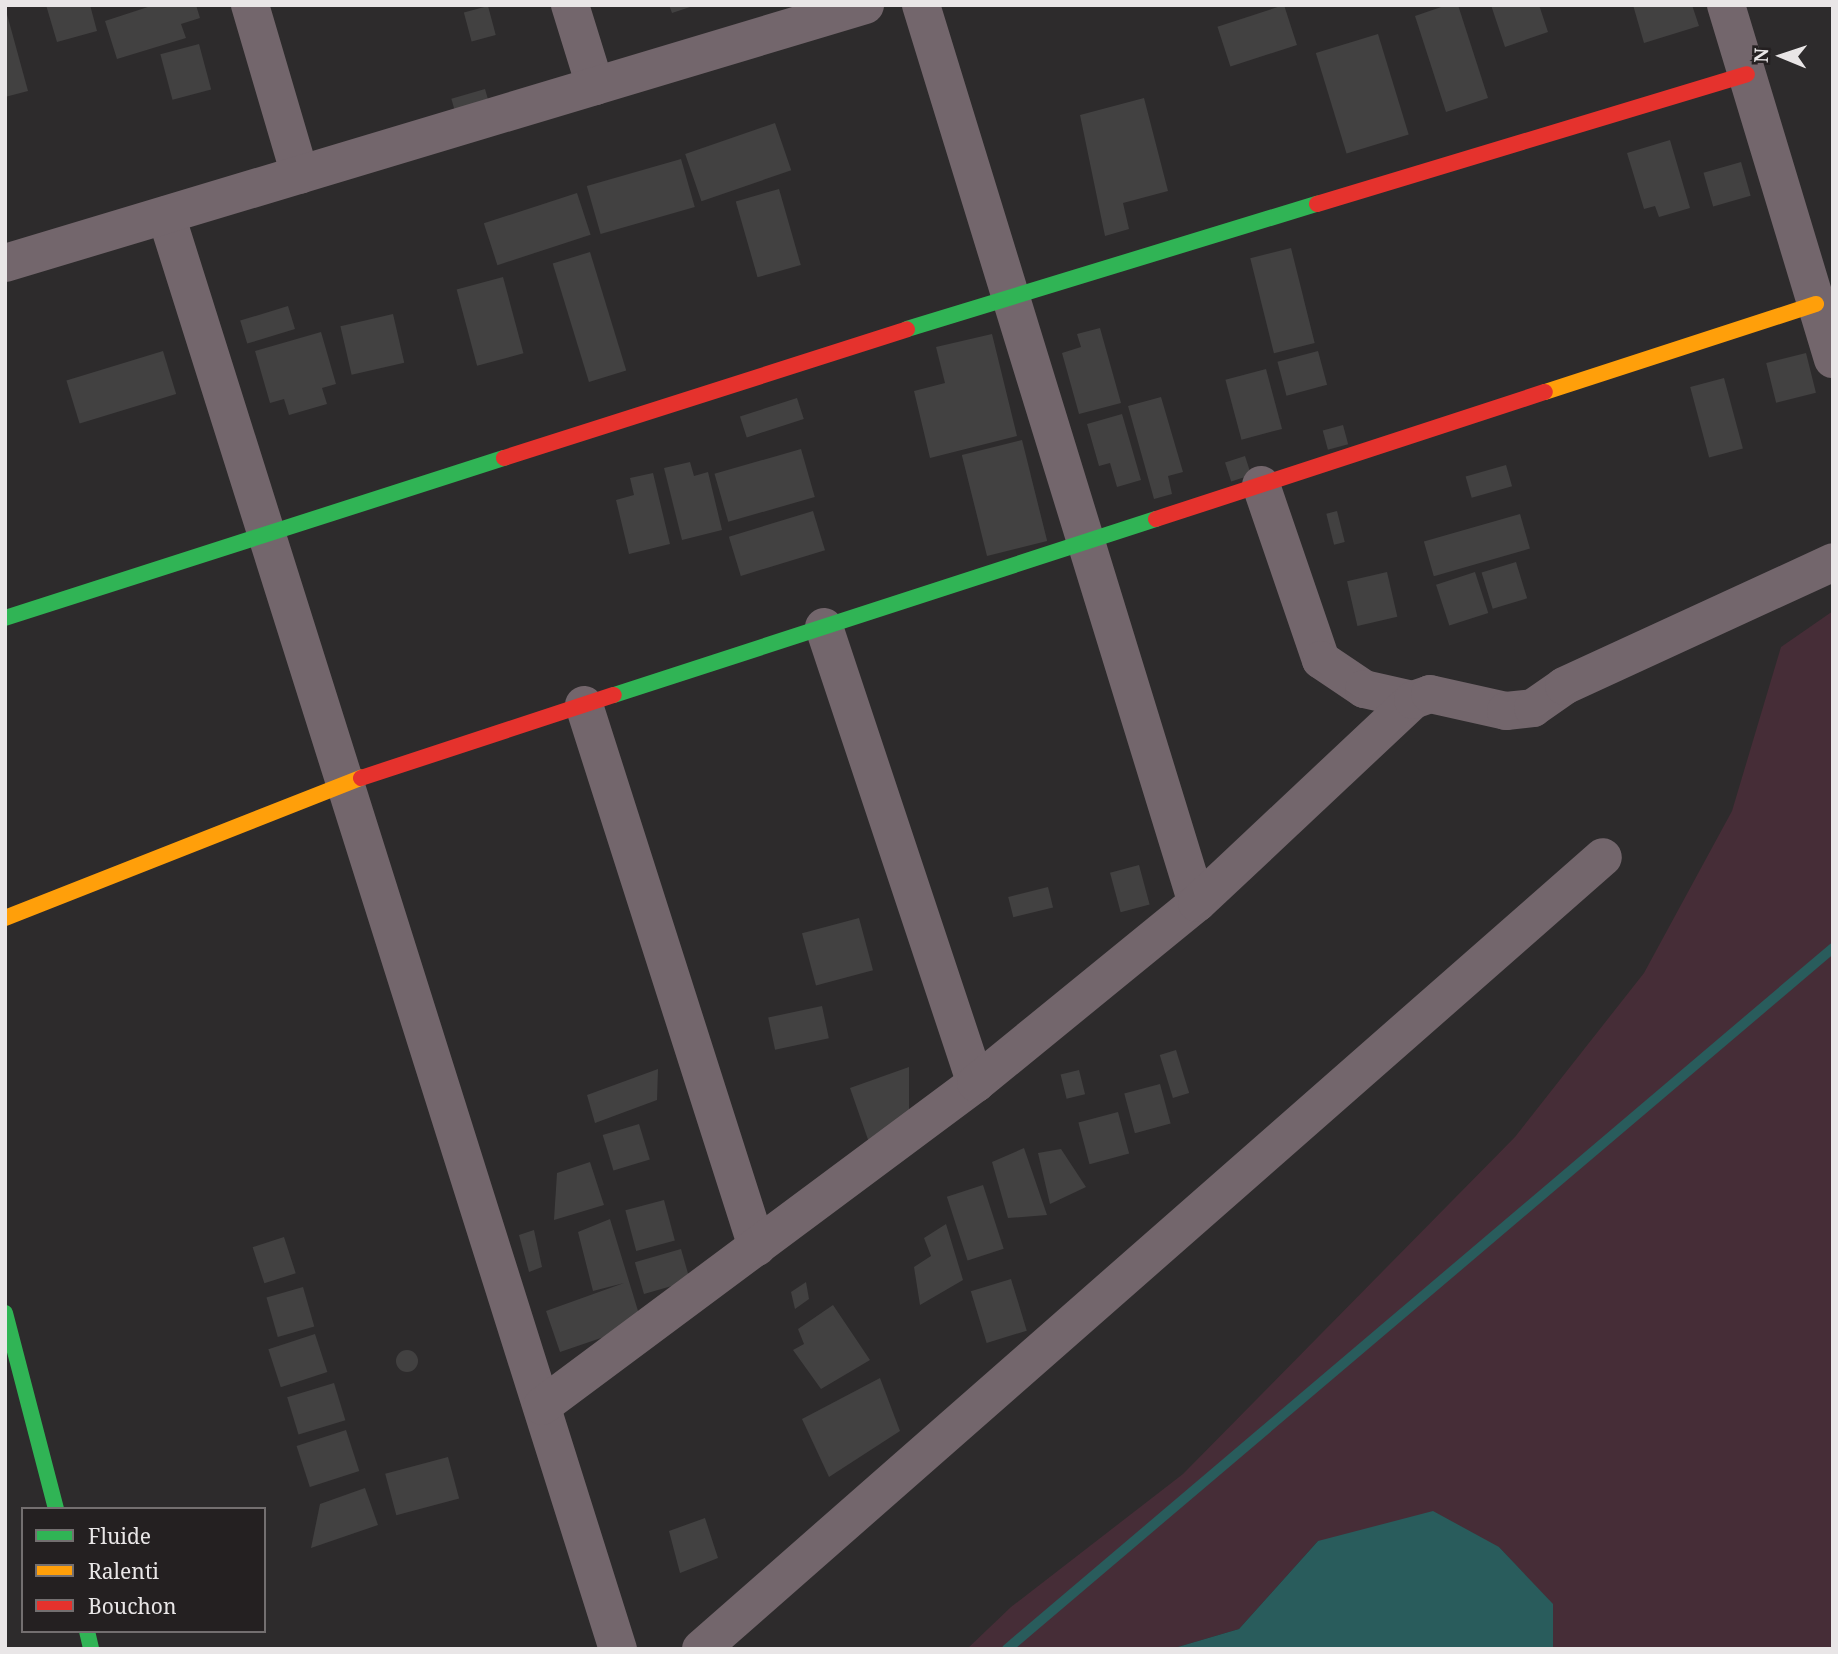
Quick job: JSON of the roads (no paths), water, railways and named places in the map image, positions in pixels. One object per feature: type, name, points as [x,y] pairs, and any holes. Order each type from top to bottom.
[{"type":"street","points":[[250,5],[300,175]]},
{"type":"street","points":[[570,5],[595,86]]},
{"type":"street","points":[[5,263],[865,5]]},
{"type":"street","points":[[921,5],[1197,903]]},
{"type":"street","points":[[1726,5],[1833,359]]},
{"type":"street","points":[[5,618],[266,531],[1011,296],[1747,74]]},
{"type":"street","points":[[166,215],[618,1649]]},
{"type":"street","points":[[5,918],[345,783],[1816,304]]},
{"type":"street","points":[[1261,485],[1321,660],[1364,689],[1413,700]]},
{"type":"street","points":[[542,1406],[976,1083],[1197,903],[1413,700],[1430,694],[1506,711],[1533,708],[1564,686],[1833,562]]},
{"type":"street","points":[[824,627],[976,1083]]},
{"type":"street","points":[[584,705],[757,1247]]},
{"type":"street","points":[[701,1649],[1604,857]]},
{"type":"street","points":[[5,1313],[54,1507]]},
{"type":"water","points":[[1433,1511],[1499,1547],[1553,1604],[1553,1649],[1171,1649],[1239,1629],[1318,1541]]},
{"type":"waterway","points":[[1007,1649],[1833,948]]}]
